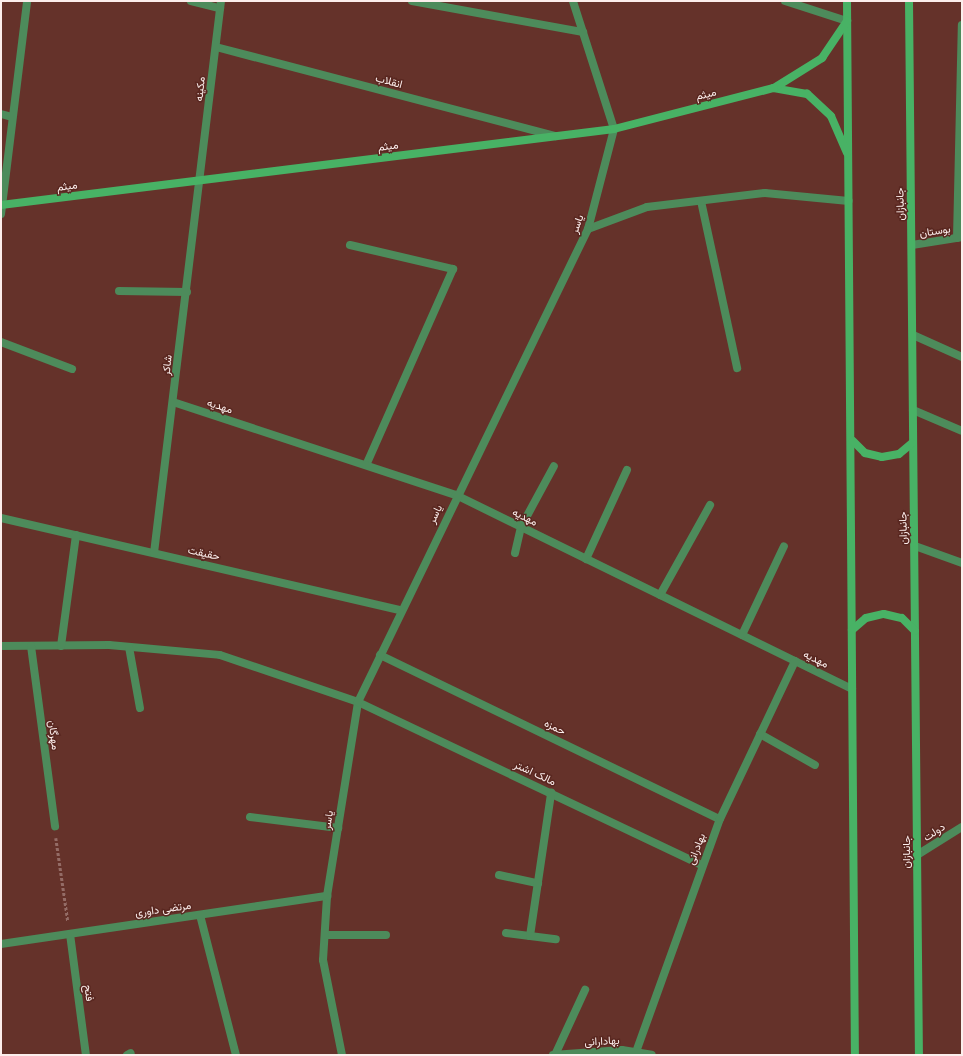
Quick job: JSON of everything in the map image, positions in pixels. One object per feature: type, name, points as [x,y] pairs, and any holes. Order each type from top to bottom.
[{"type":"main road","points":[[847,1],[853,441],[852,689],[855,1055]]},
{"type":"main road","name":"جانبازان","points":[[909,1],[919,1055]]},
{"type":"main road","points":[[774,88],[822,58],[847,21]]},
{"type":"main road","points":[[774,88],[807,94],[831,116],[849,157]]},
{"type":"main road","name":"میثم","points":[[1,205],[614,129],[774,88]]},
{"type":"main road","points":[[853,441],[865,453],[882,457],[899,454],[912,443]]},
{"type":"main road","points":[[852,630],[866,618],[884,614],[902,618],[915,631]]},
{"type":"street","points":[[1,214],[27,1]]},
{"type":"street","points":[[191,1],[220,5]]},
{"type":"street","points":[[412,1],[583,32]]},
{"type":"street","points":[[573,1],[614,129]]},
{"type":"street","points":[[785,1],[847,21]]},
{"type":"street","name":"مکینه","points":[[202,180],[220,5]]},
{"type":"street","points":[[960,238],[962,25]]},
{"type":"street","name":"انقلاب","points":[[216,47],[556,136]]},
{"type":"street","points":[[1,114],[12,118]]},
{"type":"street","name":"یاسر","points":[[342,1055],[323,960],[327,896],[358,702],[456,495],[588,229],[614,129]]},
{"type":"street","name":"شاکر","points":[[154,553],[202,180]]},
{"type":"street","points":[[588,229],[647,206],[765,193],[849,201]]},
{"type":"street","points":[[701,201],[737,368]]},
{"type":"street","name":"بوستان","points":[[912,245],[960,238]]},
{"type":"street","points":[[350,245],[453,269],[366,465]]},
{"type":"street","points":[[119,291],[188,292]]},
{"type":"street","points":[[913,335],[962,357]]},
{"type":"street","points":[[1,342],[72,369]]},
{"type":"street","name":"مهدیه","points":[[173,402],[456,495],[852,689]]},
{"type":"street","points":[[913,410],[962,431]]},
{"type":"street","points":[[515,553],[521,527],[554,466]]},
{"type":"street","points":[[586,559],[627,470]]},
{"type":"street","points":[[660,595],[710,505]]},
{"type":"street","name":"حقیقت","points":[[1,518],[402,610]]},
{"type":"street","points":[[61,646],[76,535]]},
{"type":"street","points":[[742,635],[784,546]]},
{"type":"street","points":[[915,546],[962,562]]},
{"type":"street","name":"مالک اشتر","points":[[1,646],[129,647],[220,655],[358,702],[702,865]]},
{"type":"street","name":"مهرگان","points":[[31,646],[54,826]]},
{"type":"street","points":[[129,647],[140,708]]},
{"type":"street","name":"حمزه","points":[[380,655],[720,818]]},
{"type":"street","name":"بهادرانی","points":[[636,1052],[720,818],[795,661]]},
{"type":"street","points":[[760,734],[815,765]]},
{"type":"street","points":[[530,936],[551,793]]},
{"type":"street","points":[[250,817],[338,828]]},
{"type":"street","name":"دولت","points":[[917,856],[962,827]]},
{"type":"street","points":[[499,875],[538,883]]},
{"type":"street","name":"مرتضی داوری","points":[[1,944],[327,896]]},
{"type":"street","points":[[200,915],[236,1055]]},
{"type":"street","points":[[506,933],[556,939]]},
{"type":"street","name":"فتح","points":[[70,934],[86,1055]]},
{"type":"street","points":[[325,935],[386,935]]},
{"type":"street","points":[[554,1055],[585,990]]},
{"type":"street","name":"بهادارانی","points":[[554,1055],[636,1052],[652,1055]]},
{"type":"path","points":[[54,826],[70,934]]}]
